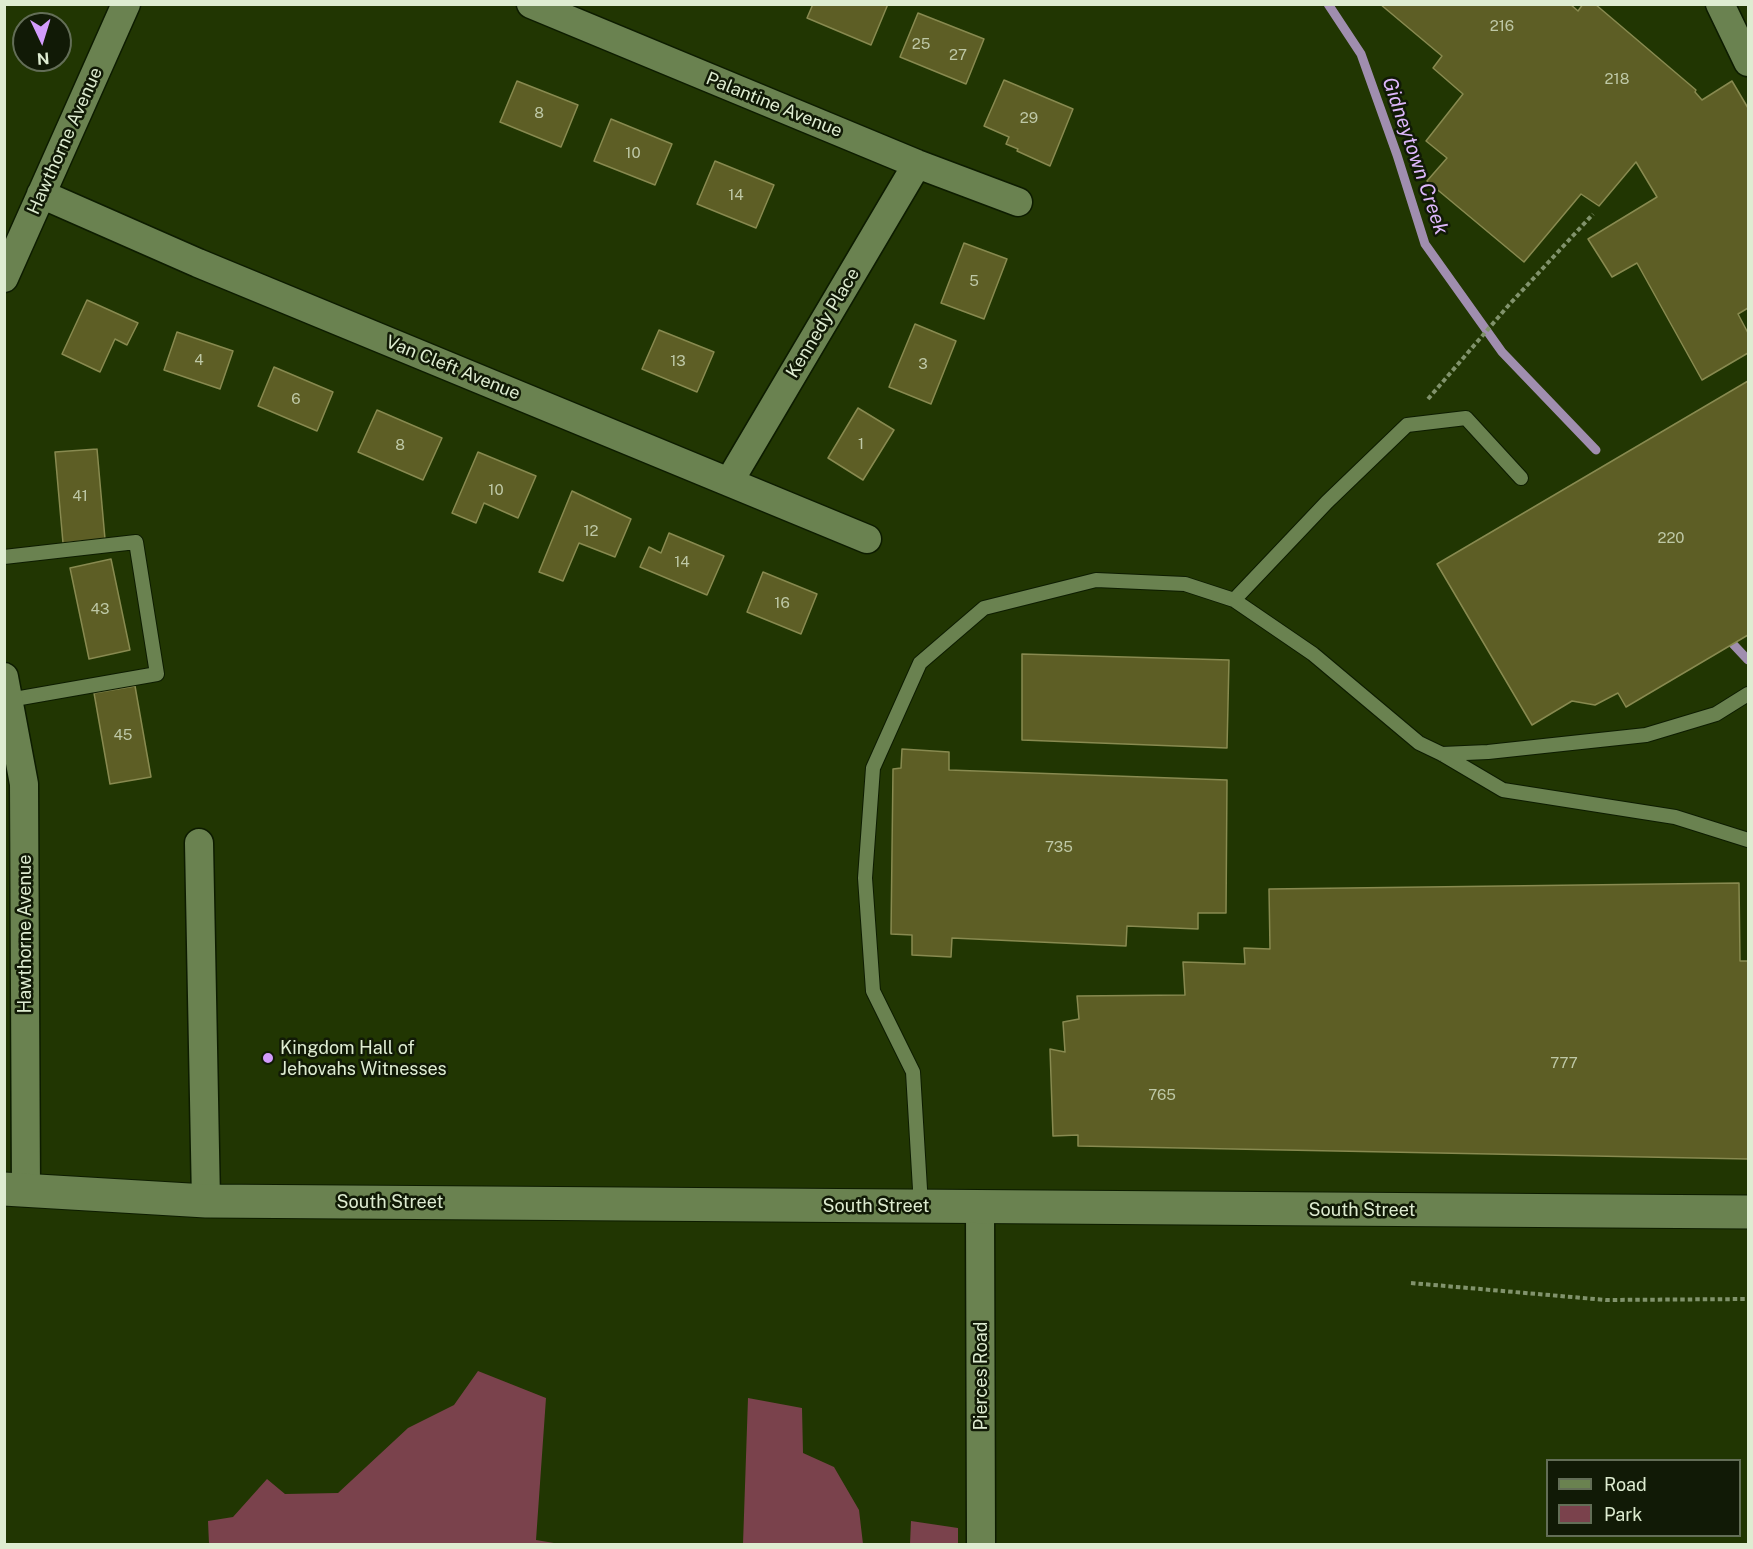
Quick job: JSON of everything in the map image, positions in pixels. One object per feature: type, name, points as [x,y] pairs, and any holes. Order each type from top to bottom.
[{"type":"street","name":"Hawthorne Avenue","points":[[4,278],[126,4]]},
{"type":"street","name":"Palantine Avenue","points":[[531,4],[917,164],[1018,202]]},
{"type":"street","points":[[1720,4],[1749,62]]},
{"type":"street","name":"Kennedy Place","points":[[729,482],[917,164]]},
{"type":"street","name":"Van Cleft Avenue","points":[[41,194],[209,268],[867,539]]},
{"type":"street","name":"Hawthorne Avenue","points":[[7,689],[24,784],[15,1191]]},
{"type":"street","points":[[199,843],[206,1201]]},
{"type":"street","name":"South Street","points":[[15,1191],[206,1201],[1749,1212]]},
{"type":"street","name":"Pierces Road","points":[[980,1207],[981,1545]]},
{"type":"lane","points":[[1234,600],[1327,502],[1407,424],[1466,418],[1521,478]]},
{"type":"lane","points":[[4,557],[136,542],[157,674],[7,689]]},
{"type":"lane","points":[[921,1206],[913,1072],[873,991],[866,878],[873,768],[920,663],[984,608],[1095,580],[1185,584],[1234,600],[1313,654],[1419,743],[1503,790],[1676,817],[1749,840]]},
{"type":"lane","points":[[1442,754],[1488,752],[1646,735],[1716,714],[1749,694]]},
{"type":"path","points":[[1450,374],[1508,306],[1593,214]]},
{"type":"path","points":[[1411,1283],[1606,1300],[1749,1299]]},
{"type":"green space","points":[[478,1371],[546,1398],[536,1540],[560,1544],[209,1544],[208,1521],[233,1517],[267,1479],[285,1494],[338,1493],[408,1428],[454,1405]]},
{"type":"green space","points":[[748,1398],[802,1408],[803,1453],[834,1467],[859,1510],[863,1544],[743,1544]]},
{"type":"green space","points":[[911,1521],[958,1528],[958,1544],[910,1544]]},
{"type":"building","points":[[813,4],[888,4],[871,45],[807,18]]},
{"type":"building","points":[[1380,4],[1570,4],[1578,11],[1583,4],[1595,4],[1696,90],[1695,92],[1702,100],[1732,81],[1748,108],[1748,308],[1738,314],[1748,333],[1748,353],[1702,380],[1637,263],[1612,277],[1588,239],[1657,197],[1636,162],[1599,206],[1581,194],[1524,262],[1427,181],[1447,158],[1426,141],[1463,94],[1433,68],[1442,56]]},
{"type":"building","points":[[918,13],[984,39],[966,84],[900,57]]},
{"type":"building","points":[[1004,80],[1073,109],[1050,166],[1017,151],[1018,149],[1006,144],[1009,137],[984,126]]},
{"type":"building","points":[[517,81],[578,105],[561,147],[500,122]]},
{"type":"building","points":[[611,119],[672,144],[655,185],[594,161]]},
{"type":"building","points":[[715,161],[774,185],[756,228],[697,204]]},
{"type":"building","points":[[964,243],[1007,259],[984,319],[941,303]]},
{"type":"building","points":[[87,300],[138,323],[127,345],[115,339],[100,372],[62,354]]},
{"type":"building","points":[[915,324],[956,341],[931,404],[889,387]]},
{"type":"building","points":[[659,330],[714,352],[697,392],[642,369]]},
{"type":"building","points":[[177,332],[233,351],[220,389],[164,370]]},
{"type":"building","points":[[274,367],[333,392],[317,431],[258,406]]},
{"type":"building","points":[[1748,381],[1748,635],[1626,707],[1618,693],[1595,705],[1572,701],[1532,725],[1437,564]]},
{"type":"building","points":[[858,408],[894,430],[863,480],[828,458]]},
{"type":"building","points":[[377,410],[442,438],[423,480],[358,452]]},
{"type":"building","points":[[97,449],[105,539],[63,543],[55,452]]},
{"type":"building","points":[[478,452],[536,476],[518,518],[484,503],[476,523],[452,513]]},
{"type":"building","points":[[572,491],[631,519],[615,557],[579,543],[563,581],[539,572]]},
{"type":"building","points":[[669,533],[724,556],[707,595],[640,567],[649,547],[661,553]]},
{"type":"building","points":[[111,559],[130,650],[89,659],[70,568]]},
{"type":"building","points":[[763,572],[817,594],[801,634],[747,612]]},
{"type":"building","points":[[1022,654],[1229,660],[1227,748],[1022,740]]},
{"type":"building","points":[[135,686],[151,777],[110,784],[94,693]]},
{"type":"building","points":[[902,749],[949,752],[949,770],[1227,780],[1226,913],[1198,913],[1198,929],[1127,926],[1126,946],[952,938],[951,957],[912,955],[912,935],[891,934],[893,769],[901,768]]},
{"type":"building","points":[[1739,883],[1740,961],[1748,961],[1748,1159],[1078,1146],[1078,1135],[1053,1136],[1050,1049],[1065,1052],[1063,1022],[1079,1019],[1077,996],[1185,995],[1183,962],[1245,964],[1244,948],[1270,949],[1269,889]]},
{"type":"waterway","name":"Gidneytown Creek","points":[[1328,4],[1361,54],[1397,155],[1425,244],[1502,352],[1596,450]]},
{"type":"waterway","name":"Gidneytown Creek","points":[[1733,644],[1748,660]]},
{"type":"place","name":"Kingdom Hall of Jehovahs Witnesses","points":[[268,1058]]}]
